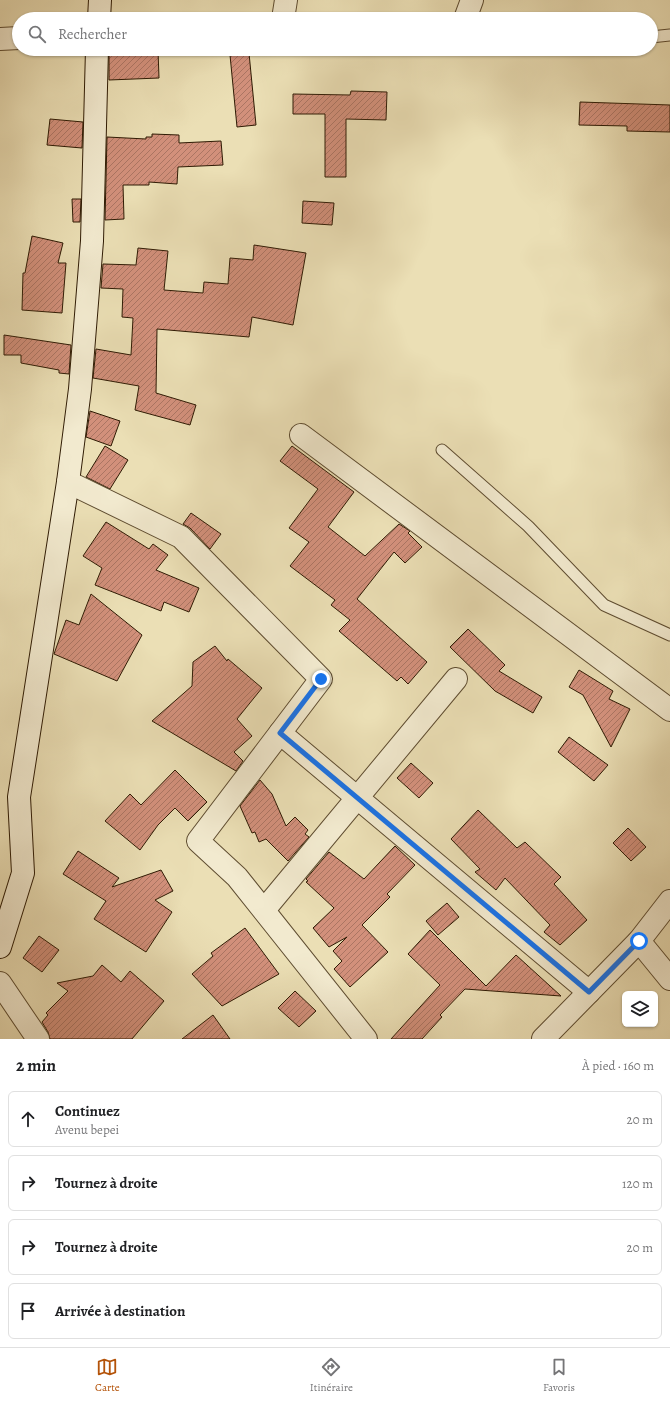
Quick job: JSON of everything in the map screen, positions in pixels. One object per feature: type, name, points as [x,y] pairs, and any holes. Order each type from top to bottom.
[{"type":"street","points":[[99,12],[100,0]]},
{"type":"street","points":[[284,12],[286,0]]},
{"type":"street","points":[[468,12],[472,0]]},
{"type":"street","points":[[0,40],[12,39]]},
{"type":"street","points":[[0,947],[23,873],[19,797],[68,482],[80,388],[92,241],[97,56]]},
{"type":"street","points":[[300,435],[670,710]]},
{"type":"street","points":[[68,482],[181,537],[321,679],[198,842],[237,877],[366,1039]]},
{"type":"street","points":[[264,910],[456,679]]},
{"type":"street","points":[[280,733],[589,992]]},
{"type":"street","points":[[543,1039],[639,941],[670,901]]},
{"type":"street","points":[[639,941],[668,974]]},
{"type":"street","points":[[0,983],[38,1039]]},
{"type":"lane","points":[[658,36],[670,35]]},
{"type":"lane","points":[[442,450],[528,526],[604,605],[670,635]]},
{"type":"building","points":[[109,56],[158,56],[159,78],[109,80]]},
{"type":"building","points":[[230,56],[249,56],[256,125],[237,127]]},
{"type":"building","points":[[351,91],[387,92],[386,120],[346,119],[346,177],[325,177],[325,114],[293,114],[293,94],[350,95]]},
{"type":"building","points":[[580,102],[670,105],[670,132],[627,131],[627,126],[579,125]]},
{"type":"building","points":[[50,119],[83,122],[82,148],[47,145]]},
{"type":"building","points":[[152,134],[179,135],[179,143],[221,141],[223,165],[178,167],[177,184],[149,182],[149,185],[123,185],[124,219],[105,220],[107,137],[146,139],[146,137],[152,137]]},
{"type":"building","points":[[72,199],[81,199],[80,222],[73,222]]},
{"type":"building","points":[[303,201],[334,203],[332,225],[302,223]]},
{"type":"building","points":[[32,236],[63,243],[58,263],[66,263],[62,313],[22,310],[23,273],[25,273]]},
{"type":"building","points":[[254,245],[306,253],[293,325],[252,317],[249,337],[157,329],[156,393],[196,405],[190,425],[135,410],[139,386],[93,378],[96,349],[131,355],[133,318],[122,317],[123,289],[101,288],[103,264],[136,265],[138,248],[168,251],[164,290],[203,293],[204,282],[228,284],[230,258],[253,260]]},
{"type":"building","points":[[4,335],[71,345],[69,374],[59,373],[59,370],[21,363],[21,355],[4,355]]},
{"type":"building","points":[[90,411],[120,421],[111,446],[86,437]]},
{"type":"building","points":[[105,446],[128,460],[110,489],[86,477]]},
{"type":"building","points":[[292,446],[354,492],[328,527],[365,556],[399,524],[410,531],[408,533],[422,547],[405,563],[394,552],[357,599],[427,662],[408,684],[401,677],[397,681],[339,631],[350,620],[331,605],[335,600],[290,566],[309,542],[289,528],[318,489],[280,461]]},
{"type":"building","points":[[191,513],[221,534],[210,549],[190,528],[183,524]]},
{"type":"building","points":[[106,522],[149,549],[153,544],[168,555],[156,570],[199,588],[189,612],[164,602],[161,611],[95,585],[102,568],[83,556]]},
{"type":"building","points":[[91,594],[142,635],[117,681],[54,654],[66,620],[79,625]]},
{"type":"building","points":[[468,629],[505,665],[499,671],[542,697],[533,713],[495,691],[450,647]]},
{"type":"building","points":[[215,646],[227,661],[228,659],[262,688],[237,719],[252,736],[234,752],[243,761],[236,771],[152,721],[192,686],[193,662]]},
{"type":"building","points":[[579,670],[613,691],[609,699],[630,709],[611,747],[583,695],[569,687]]},
{"type":"building","points":[[569,737],[608,765],[594,781],[558,752]]},
{"type":"building","points":[[411,763],[433,783],[419,798],[397,778]]},
{"type":"building","points":[[175,770],[207,802],[188,821],[175,808],[158,825],[140,850],[105,821],[130,794],[141,805]]},
{"type":"building","points":[[260,780],[272,794],[286,826],[295,817],[308,830],[305,834],[309,837],[288,861],[266,839],[259,842],[255,832],[252,833],[240,806]]},
{"type":"building","points":[[478,810],[517,848],[525,842],[561,877],[554,884],[587,920],[560,945],[544,932],[550,925],[505,878],[496,890],[475,872],[480,869],[451,839]]},
{"type":"building","points":[[628,828],[646,847],[631,861],[613,843]]},
{"type":"building","points":[[395,846],[415,865],[387,894],[390,897],[362,925],[388,952],[350,987],[334,969],[342,961],[333,951],[347,937],[329,947],[313,928],[334,908],[306,882],[308,881],[306,879],[329,852],[364,879]]},
{"type":"building","points":[[78,851],[119,878],[112,887],[161,870],[173,891],[155,900],[172,912],[146,952],[94,919],[106,901],[63,874]]},
{"type":"building","points":[[447,903],[459,917],[438,935],[426,921]]},
{"type":"building","points":[[245,928],[279,974],[222,1006],[192,974],[213,956],[211,953]]},
{"type":"building","points":[[430,930],[486,986],[516,955],[561,996],[465,989],[440,1015],[442,1017],[422,1039],[391,1039],[440,985],[408,954]]},
{"type":"building","points":[[39,936],[59,950],[42,972],[23,958]]},
{"type":"building","points":[[102,965],[121,982],[130,971],[164,1001],[132,1039],[50,1039],[42,1022],[48,1015],[46,1013],[68,991],[57,983],[93,976]]},
{"type":"building","points":[[295,991],[316,1011],[299,1027],[278,1008]]},
{"type":"building","points":[[213,1015],[230,1039],[182,1039]]},
{"type":"route","points":[[321,679],[280,733],[589,992],[639,941]]}]
